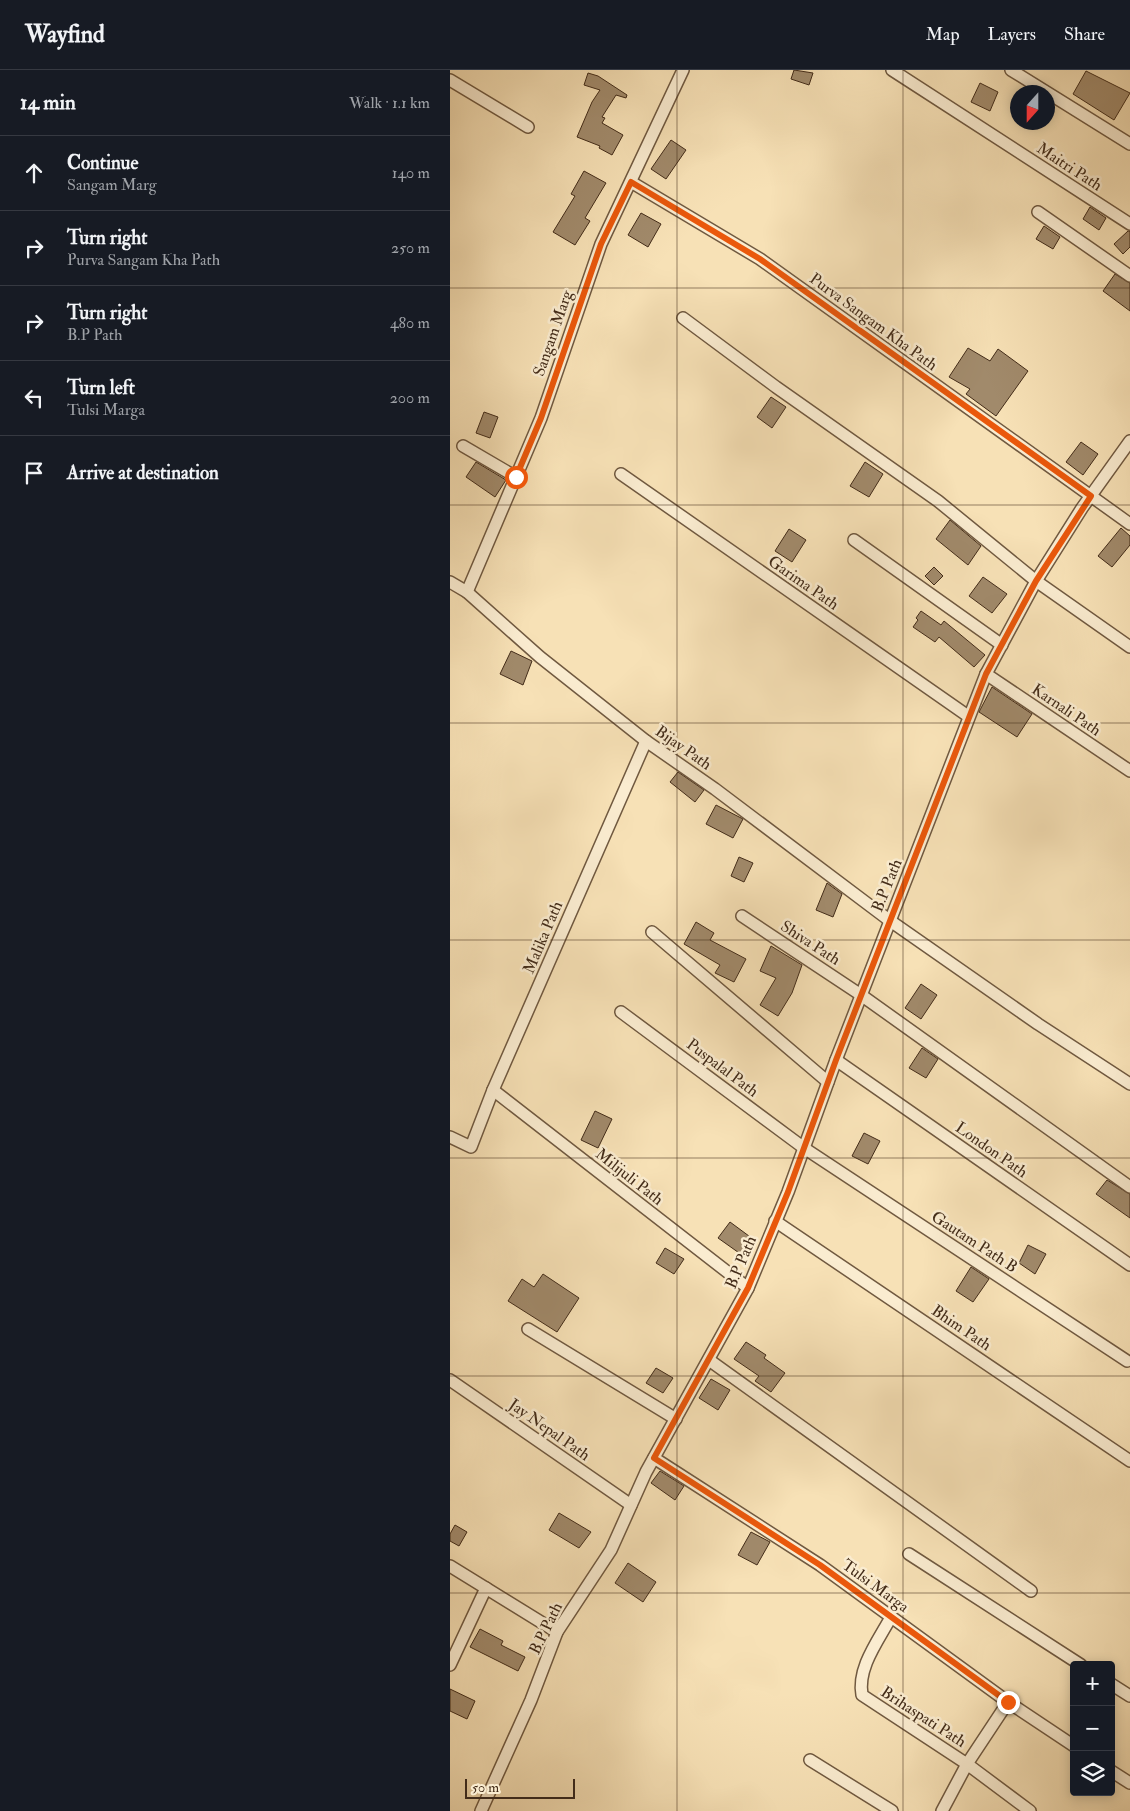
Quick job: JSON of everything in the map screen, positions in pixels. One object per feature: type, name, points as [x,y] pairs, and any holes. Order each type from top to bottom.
[{"type":"street","name":"Sangam Marg","points":[[467,592],[541,418],[601,244],[682,70]]},
{"type":"street","name":"Maitri Path","points":[[892,70],[1130,224]]},
{"type":"street","points":[[1011,70],[1130,144]]},
{"type":"street","points":[[450,80],[528,127]]},
{"type":"street","name":"Purva Sangam Kha Path","points":[[631,182],[760,259],[1130,524]]},
{"type":"street","points":[[1038,212],[1130,276]]},
{"type":"street","points":[[683,318],[776,387],[938,501],[1036,581],[1130,646]]},
{"type":"street","name":"B.P Path","points":[[481,1811],[531,1700],[557,1632],[611,1550],[654,1458],[748,1288],[776,1221],[968,716],[986,674],[1036,581],[1091,496],[1130,441]]},
{"type":"street","points":[[463,446],[516,477]]},
{"type":"street","name":"Garima Path","points":[[621,474],[968,716]]},
{"type":"street","points":[[854,540],[1002,646]]},
{"type":"street","points":[[450,582],[467,592]]},
{"type":"street","name":"Bijay Path","points":[[467,592],[540,657],[646,741],[715,788],[890,920],[1038,1024],[1130,1084]]},
{"type":"street","name":"Karnali Path","points":[[986,674],[1130,770]]},
{"type":"street","name":"Malika Path","points":[[450,1137],[471,1147],[492,1090],[646,741]]},
{"type":"street","name":"Shiva Path","points":[[742,916],[861,995],[1130,1187]]},
{"type":"street","points":[[652,932],[828,1082]]},
{"type":"street","name":"Puspalal Path","points":[[621,1012],[804,1148]]},
{"type":"street","name":"London Path","points":[[836,1060],[1130,1266]]},
{"type":"street","name":"Milijuli Path","points":[[492,1090],[748,1288]]},
{"type":"street","name":"Gautam Path B","points":[[804,1148],[1127,1361]]},
{"type":"street","name":"Bhim Path","points":[[776,1221],[1130,1461]]},
{"type":"street","points":[[528,1329],[676,1419]]},
{"type":"street","points":[[709,1360],[1031,1590]]},
{"type":"street","name":"Jay Nepal Path","points":[[450,1380],[631,1505]]},
{"type":"street","name":"Tulsi Marga","points":[[654,1458],[820,1565],[1008,1702],[1070,1743]]},
{"type":"street","points":[[909,1554],[1075,1661]]},
{"type":"street","points":[[450,1566],[557,1632]]},
{"type":"street","points":[[450,1665],[486,1588]]},
{"type":"street","name":"Brihaspati Path","points":[[891,1617],[863,1670],[860,1682],[862,1695],[968,1764],[1030,1811]]},
{"type":"street","points":[[1115,1687],[1130,1696]]},
{"type":"street","points":[[942,1811],[968,1764],[1008,1702]]},
{"type":"street","points":[[810,1760],[892,1811]]},
{"type":"street","points":[[1115,1774],[1130,1783]]},
{"type":"building","points":[[794,70],[813,73],[809,85],[791,79]]},
{"type":"building","points":[[1086,71],[1130,93],[1114,120],[1073,94]]},
{"type":"building","points":[[588,73],[598,76],[627,95],[626,98],[616,95],[602,117],[605,118],[602,123],[623,135],[612,155],[599,148],[600,146],[577,137],[592,102],[600,90],[584,85]]},
{"type":"building","points":[[980,83],[998,92],[990,111],[971,102]]},
{"type":"building","points":[[671,140],[686,150],[666,179],[651,169]]},
{"type":"building","points":[[584,171],[606,183],[585,218],[590,221],[575,245],[553,232],[575,196],[571,194]]},
{"type":"building","points":[[1090,207],[1106,218],[1099,230],[1083,219]]},
{"type":"building","points":[[641,213],[661,224],[648,247],[628,235]]},
{"type":"building","points":[[1044,226],[1060,237],[1053,249],[1036,239]]},
{"type":"building","points":[[1130,231],[1130,247],[1123,254],[1114,244]]},
{"type":"building","points":[[1115,274],[1130,283],[1130,311],[1103,291]]},
{"type":"building","points":[[968,348],[990,361],[998,349],[1028,371],[996,416],[966,394],[970,389],[949,377]]},
{"type":"building","points":[[771,397],[786,407],[772,428],[757,417]]},
{"type":"building","points":[[484,412],[498,417],[490,438],[476,433]]},
{"type":"building","points":[[1081,442],[1098,454],[1083,475],[1066,462]]},
{"type":"building","points":[[476,462],[506,480],[495,497],[466,477]]},
{"type":"building","points":[[865,462],[883,474],[869,497],[850,486]]},
{"type":"building","points":[[950,520],[981,546],[968,565],[936,539]]},
{"type":"building","points":[[1121,528],[1130,536],[1130,545],[1112,567],[1098,556]]},
{"type":"building","points":[[789,529],[806,540],[792,562],[775,551]]},
{"type":"building","points":[[934,567],[943,576],[934,585],[925,576]]},
{"type":"building","points":[[983,577],[1007,594],[992,613],[969,596]]},
{"type":"building","points":[[921,611],[941,625],[944,621],[985,655],[974,667],[939,637],[935,642],[913,627]]},
{"type":"building","points":[[511,651],[532,661],[523,685],[500,674]]},
{"type":"building","points":[[992,687],[1032,714],[1017,737],[979,712]]},
{"type":"building","points":[[678,772],[704,790],[695,802],[670,782]]},
{"type":"building","points":[[716,805],[743,819],[733,838],[706,824]]},
{"type":"building","points":[[739,857],[753,863],[744,882],[731,876]]},
{"type":"building","points":[[827,883],[842,894],[833,917],[816,910]]},
{"type":"building","points":[[696,922],[714,933],[710,940],[746,959],[734,982],[715,973],[720,965],[684,944]]},
{"type":"building","points":[[771,946],[802,965],[792,993],[778,1016],[760,1005],[776,978],[760,971]]},
{"type":"building","points":[[921,984],[937,995],[921,1019],[905,1008]]},
{"type":"building","points":[[922,1048],[938,1059],[926,1078],[909,1068]]},
{"type":"building","points":[[595,1111],[612,1119],[598,1148],[581,1140]]},
{"type":"building","points":[[864,1133],[880,1141],[868,1164],[852,1156]]},
{"type":"building","points":[[1107,1180],[1130,1194],[1130,1218],[1096,1194]]},
{"type":"building","points":[[730,1222],[753,1239],[742,1255],[718,1238]]},
{"type":"building","points":[[1028,1245],[1046,1254],[1035,1274],[1019,1263]]},
{"type":"building","points":[[665,1248],[684,1259],[674,1274],[656,1263]]},
{"type":"building","points":[[971,1267],[989,1279],[973,1302],[956,1291]]},
{"type":"building","points":[[543,1274],[579,1298],[557,1332],[508,1301],[522,1279],[534,1287]]},
{"type":"building","points":[[746,1342],[766,1355],[764,1358],[785,1373],[771,1392],[755,1381],[759,1376],[734,1359]]},
{"type":"building","points":[[656,1368],[673,1378],[663,1393],[646,1383]]},
{"type":"building","points":[[711,1379],[730,1390],[718,1410],[699,1398]]},
{"type":"building","points":[[660,1471],[684,1486],[675,1500],[651,1483]]},
{"type":"building","points":[[559,1513],[591,1532],[579,1548],[549,1530]]},
{"type":"building","points":[[455,1525],[467,1532],[459,1546],[450,1541],[450,1534]]},
{"type":"building","points":[[751,1532],[770,1542],[757,1565],[738,1555]]},
{"type":"building","points":[[628,1563],[656,1582],[643,1602],[615,1583]]},
{"type":"building","points":[[480,1629],[503,1641],[501,1645],[525,1657],[518,1671],[470,1647]]},
{"type":"building","points":[[450,1689],[475,1701],[467,1719],[450,1711]]},
{"type":"route","points":[[516,477],[541,418],[563,348],[601,244],[631,182],[760,259],[1091,496],[1036,581],[986,674],[968,716],[918,852],[836,1060],[788,1192],[748,1288],[654,1458],[820,1565],[1008,1702]]}]
